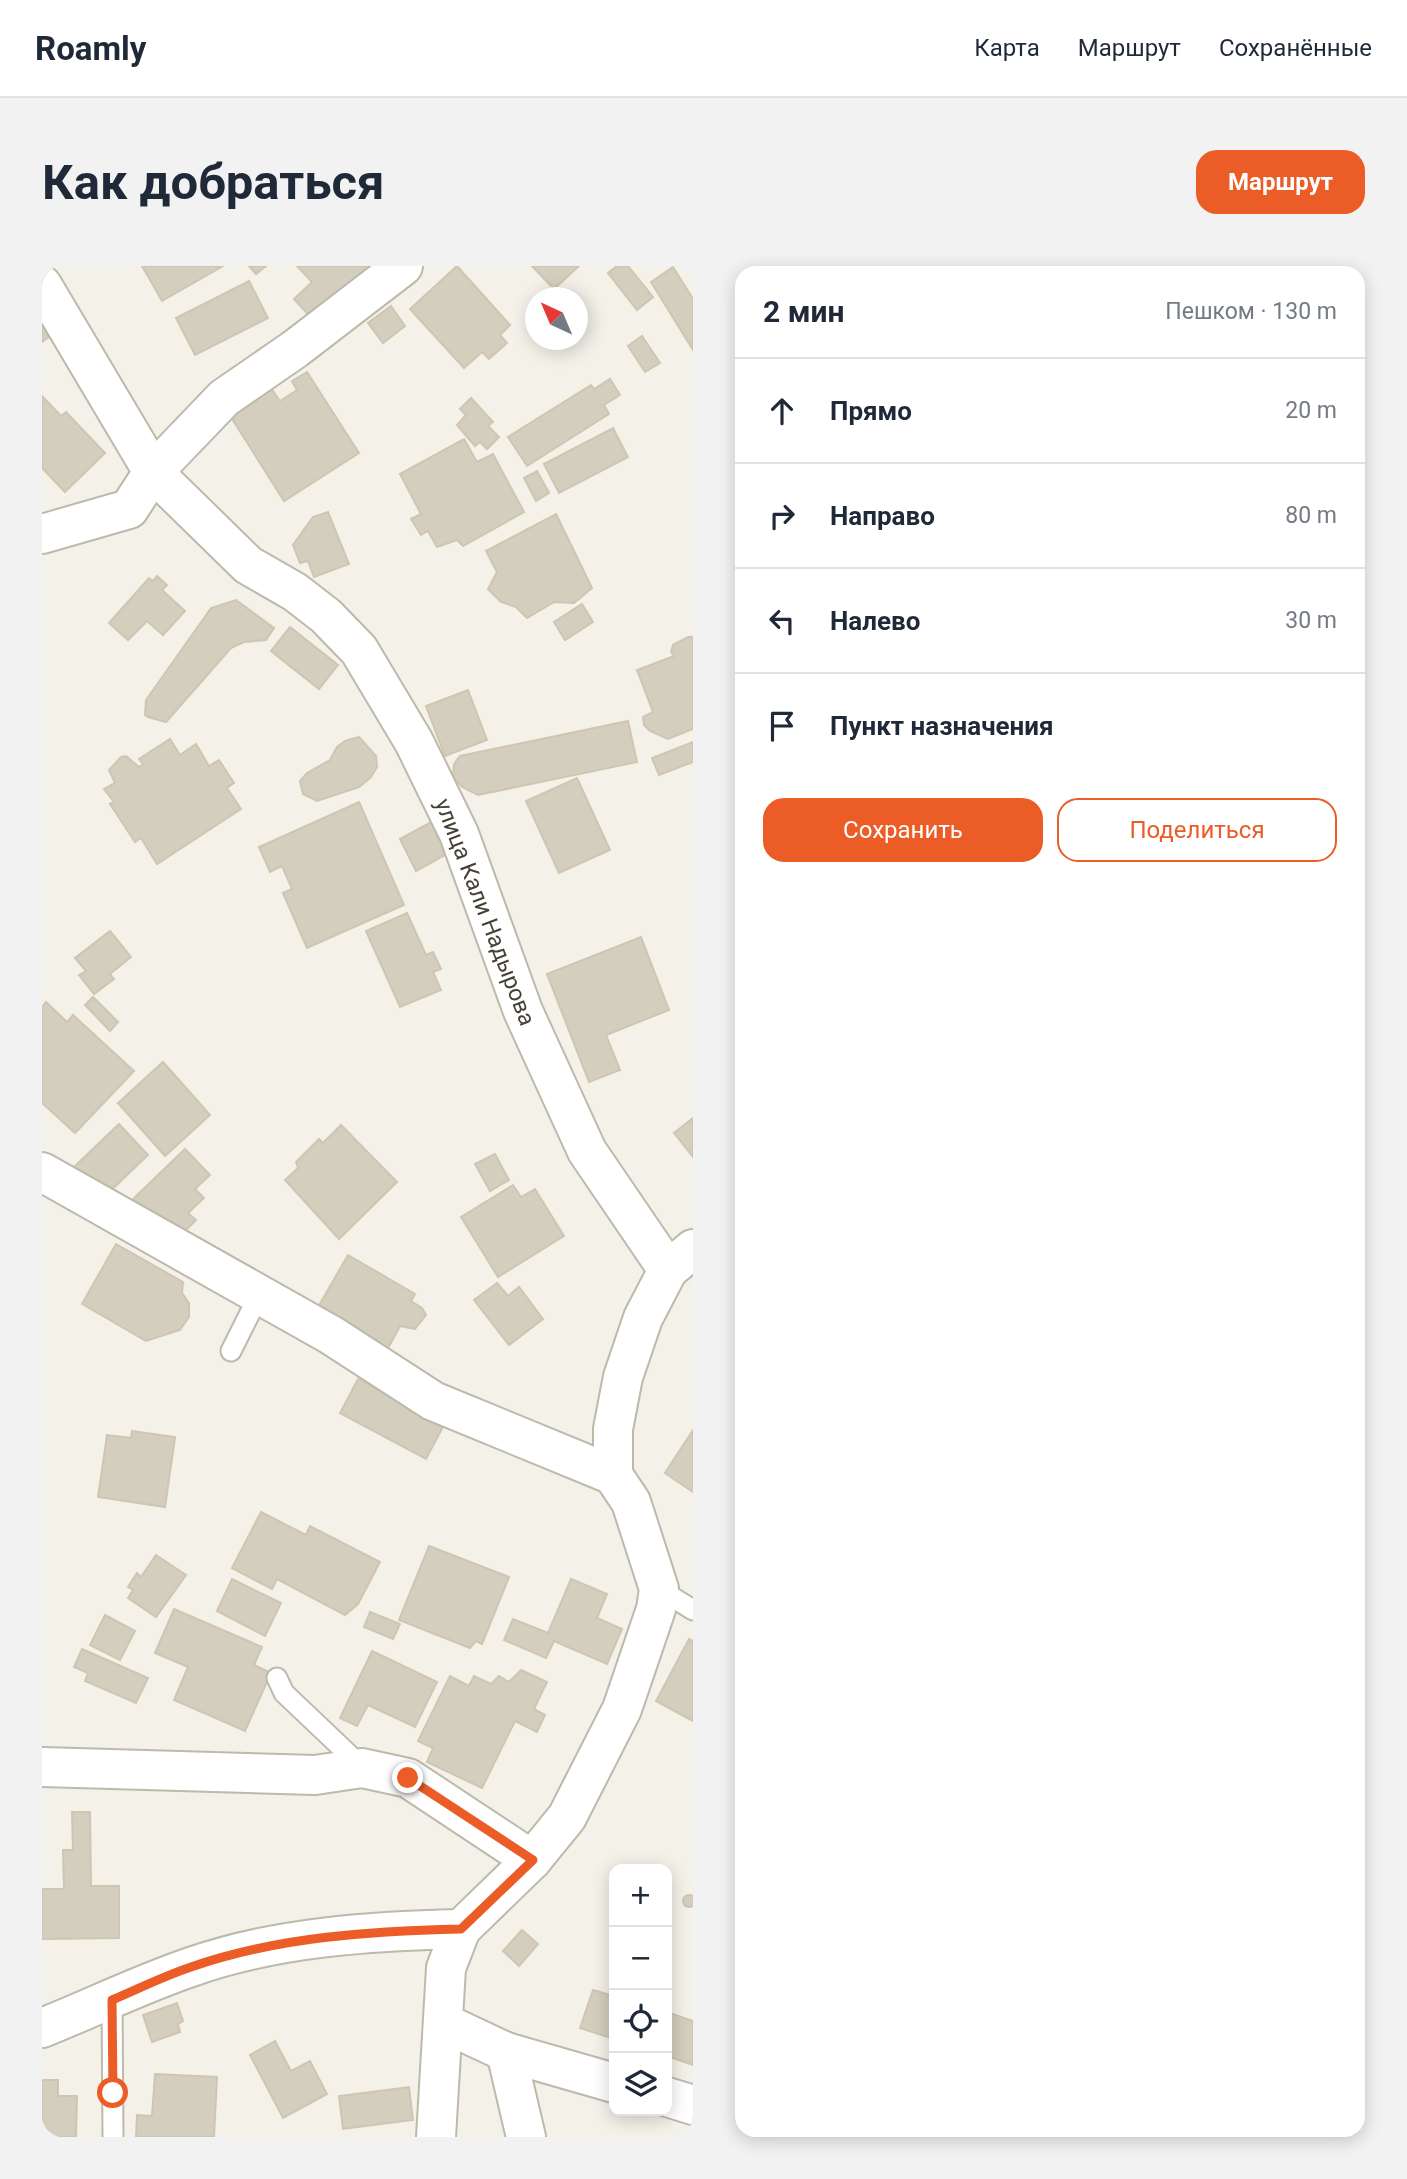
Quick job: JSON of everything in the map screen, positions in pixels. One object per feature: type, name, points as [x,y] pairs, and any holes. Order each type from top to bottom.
[{"type":"street","points":[[42,534],[129,509],[153,472],[224,398],[295,349],[403,266]]},
{"type":"street","name":"улица Кали Надырова","points":[[42,285],[153,472],[248,565],[295,592],[326,616],[359,650],[414,742],[459,834],[523,1012],[587,1151],[680,1259]]},
{"type":"street","points":[[42,1172],[331,1335],[433,1401],[613,1475],[631,1502],[659,1588],[656,1609],[622,1709],[567,1817],[533,1860],[461,1929],[446,1968],[436,2137]]},
{"type":"street","points":[[613,1475],[614,1429],[624,1377],[643,1318],[680,1259]]},
{"type":"street","points":[[42,1767],[314,1775],[362,1768],[408,1778],[533,1860]]},
{"type":"street","points":[[42,2028],[192,1966],[271,1945],[413,1930],[461,1929]]},
{"type":"street","points":[[444,2022],[506,2052],[609,2082]]},
{"type":"street","points":[[506,2052],[526,2137]]},
{"type":"street","points":[[672,2099],[693,2105]]},
{"type":"lane","points":[[231,1351],[259,1295]]},
{"type":"lane","points":[[659,1588],[693,1610]]},
{"type":"lane","points":[[277,1678],[284,1693],[362,1768]]},
{"type":"lane","points":[[112,2000],[113,2137]]},
{"type":"building","points":[[142,266],[223,266],[162,301]]},
{"type":"building","points":[[249,266],[266,266],[256,274]]},
{"type":"building","points":[[297,266],[370,266],[374,270],[316,323],[294,299],[312,282]]},
{"type":"building","points":[[457,266],[510,325],[500,335],[507,343],[489,359],[482,352],[464,368],[410,309]]},
{"type":"building","points":[[532,266],[579,266],[556,287],[552,287]]},
{"type":"building","points":[[617,266],[628,266],[653,297],[637,310],[608,273]]},
{"type":"building","points":[[673,267],[693,299],[693,350],[651,282]]},
{"type":"building","points":[[249,281],[268,318],[195,355],[176,318]]},
{"type":"building","points":[[391,306],[405,326],[383,343],[368,323]]},
{"type":"building","points":[[42,308],[58,330],[42,342]]},
{"type":"building","points":[[642,336],[660,363],[645,372],[628,346]]},
{"type":"building","points":[[307,372],[359,453],[284,501],[229,414],[271,388],[280,401],[297,390],[292,381]]},
{"type":"building","points":[[610,379],[620,395],[604,405],[609,414],[527,466],[508,437],[591,385],[594,389]]},
{"type":"building","points":[[42,396],[61,416],[66,412],[105,453],[65,492],[42,468]]},
{"type":"building","points":[[471,398],[493,422],[488,426],[499,437],[487,449],[480,442],[475,446],[457,425],[466,415],[460,409]]},
{"type":"building","points":[[613,428],[628,457],[559,493],[544,464]]},
{"type":"building","points":[[464,439],[477,462],[493,454],[524,512],[463,546],[457,540],[437,547],[428,531],[421,535],[411,519],[421,514],[400,474]]},
{"type":"building","points":[[537,471],[549,493],[536,501],[524,478]]},
{"type":"building","points":[[328,512],[349,564],[314,577],[308,561],[300,563],[293,545],[313,517]]},
{"type":"building","points":[[556,514],[592,588],[574,603],[554,602],[527,618],[516,607],[501,602],[488,589],[497,572],[486,551]]},
{"type":"building","points":[[157,576],[167,585],[162,590],[185,611],[163,635],[147,621],[128,640],[109,623],[149,578],[153,581]]},
{"type":"building","points":[[236,600],[274,628],[266,640],[244,642],[231,648],[166,722],[145,715],[146,700],[211,608]]},
{"type":"building","points":[[582,604],[593,622],[565,640],[554,622]]},
{"type":"building","points":[[290,627],[338,665],[319,689],[271,651]]},
{"type":"building","points":[[693,637],[693,729],[668,739],[650,731],[644,725],[643,717],[653,712],[637,670],[674,656],[671,652],[673,645]]},
{"type":"building","points":[[468,690],[487,740],[445,756],[426,706]]},
{"type":"building","points":[[628,721],[637,762],[478,795],[462,787],[453,777],[454,764],[460,756]]},
{"type":"building","points":[[359,737],[376,756],[377,767],[371,777],[359,787],[317,801],[303,794],[300,781],[307,773],[330,760],[337,747],[345,741]]},
{"type":"building","points":[[170,739],[180,755],[196,744],[209,766],[219,760],[234,783],[227,788],[241,809],[157,864],[141,838],[135,842],[110,804],[114,802],[104,789],[115,783],[109,770],[121,757],[126,756],[139,767],[143,764],[139,759]]},
{"type":"building","points":[[693,742],[693,762],[659,775],[652,758]]},
{"type":"building","points":[[577,778],[610,850],[559,873],[526,801]]},
{"type":"building","points":[[359,802],[404,905],[307,948],[283,893],[292,889],[282,866],[270,872],[259,847]]},
{"type":"building","points":[[433,821],[450,852],[416,871],[400,839]]},
{"type":"building","points":[[407,913],[426,955],[433,952],[441,969],[433,972],[441,990],[400,1007],[366,931]]},
{"type":"building","points":[[110,931],[131,957],[110,974],[114,979],[94,994],[79,975],[86,971],[75,958]]},
{"type":"building","points":[[641,937],[669,1010],[606,1035],[620,1070],[589,1082],[547,974]]},
{"type":"building","points":[[93,997],[118,1022],[110,1031],[85,1005]]},
{"type":"building","points":[[46,1002],[67,1022],[73,1015],[134,1071],[75,1133],[42,1103],[42,1007]]},
{"type":"building","points":[[163,1062],[210,1115],[165,1156],[118,1103]]},
{"type":"building","points":[[693,1118],[693,1157],[674,1133]]},
{"type":"building","points":[[119,1124],[148,1155],[103,1198],[74,1167]]},
{"type":"building","points":[[341,1125],[397,1182],[339,1239],[285,1180],[298,1168],[296,1162],[319,1139],[323,1143]]},
{"type":"building","points":[[185,1149],[210,1175],[195,1189],[204,1198],[188,1213],[196,1220],[185,1231],[131,1201]]},
{"type":"building","points":[[495,1154],[509,1180],[490,1191],[475,1164]]},
{"type":"building","points":[[513,1185],[521,1197],[535,1189],[564,1236],[498,1277],[461,1217]]},
{"type":"building","points":[[116,1244],[183,1282],[182,1293],[189,1303],[189,1317],[180,1330],[146,1341],[82,1304]]},
{"type":"building","points":[[348,1255],[415,1294],[411,1301],[422,1308],[426,1315],[415,1329],[400,1326],[387,1350],[317,1309]]},
{"type":"building","points":[[497,1283],[508,1296],[519,1287],[543,1319],[509,1345],[474,1300]]},
{"type":"building","points":[[358,1379],[444,1425],[426,1459],[340,1413]]},
{"type":"building","points":[[693,1430],[693,1492],[665,1473]]},
{"type":"building","points":[[132,1431],[175,1437],[165,1507],[98,1497],[107,1435],[131,1438]]},
{"type":"building","points":[[261,1512],[306,1535],[310,1526],[380,1562],[358,1604],[345,1615],[277,1579],[272,1589],[232,1568]]},
{"type":"building","points":[[429,1546],[509,1577],[482,1644],[476,1641],[470,1648],[399,1620]]},
{"type":"building","points":[[156,1555],[186,1575],[156,1617],[128,1598],[133,1590],[128,1587],[137,1573],[141,1577]]},
{"type":"building","points":[[232,1579],[281,1603],[265,1636],[217,1611]]},
{"type":"building","points":[[571,1579],[607,1594],[597,1618],[622,1629],[607,1664],[554,1641],[546,1658],[504,1640],[513,1619],[548,1633]]},
{"type":"building","points":[[174,1609],[262,1647],[254,1665],[271,1673],[245,1731],[174,1700],[188,1667],[155,1653]]},
{"type":"building","points":[[370,1612],[400,1624],[393,1639],[364,1627]]},
{"type":"building","points":[[105,1615],[135,1631],[120,1660],[90,1645]]},
{"type":"building","points":[[689,1639],[693,1641],[693,1721],[656,1701]]},
{"type":"building","points":[[82,1649],[148,1678],[136,1703],[85,1681],[88,1673],[74,1667]]},
{"type":"building","points":[[372,1651],[437,1682],[415,1727],[368,1705],[357,1726],[340,1718]]},
{"type":"building","points":[[521,1670],[547,1682],[534,1709],[545,1715],[537,1732],[515,1721],[482,1788],[427,1762],[433,1748],[418,1741],[450,1676],[469,1686],[474,1676],[491,1684],[499,1676],[509,1682]]},
{"type":"building","points":[[72,1812],[90,1812],[91,1886],[119,1886],[119,1938],[42,1939],[42,1889],[64,1889],[63,1850],[73,1850]]},
{"type":"building","points":[[689,1895],[695,1901],[689,1907],[683,1901]]},
{"type":"building","points":[[522,1930],[538,1944],[519,1966],[503,1951]]},
{"type":"building","points":[[593,1990],[609,1995],[609,2037],[580,2028]]},
{"type":"building","points":[[177,2003],[183,2021],[178,2024],[180,2032],[152,2042],[143,2015]]},
{"type":"building","points":[[672,2014],[693,2021],[693,2065],[672,2058]]},
{"type":"building","points":[[275,2041],[291,2071],[310,2061],[327,2094],[283,2118],[250,2055]]},
{"type":"building","points":[[155,2074],[217,2077],[214,2137],[136,2137],[137,2115],[152,2116]]},
{"type":"building","points":[[42,2080],[58,2080],[58,2096],[77,2096],[76,2137],[42,2137]]},
{"type":"building","points":[[409,2087],[413,2120],[343,2129],[339,2096]]},
{"type":"route","points":[[113,2093],[112,2000],[192,1966],[271,1945],[413,1930],[461,1929],[533,1860],[408,1778]]}]
